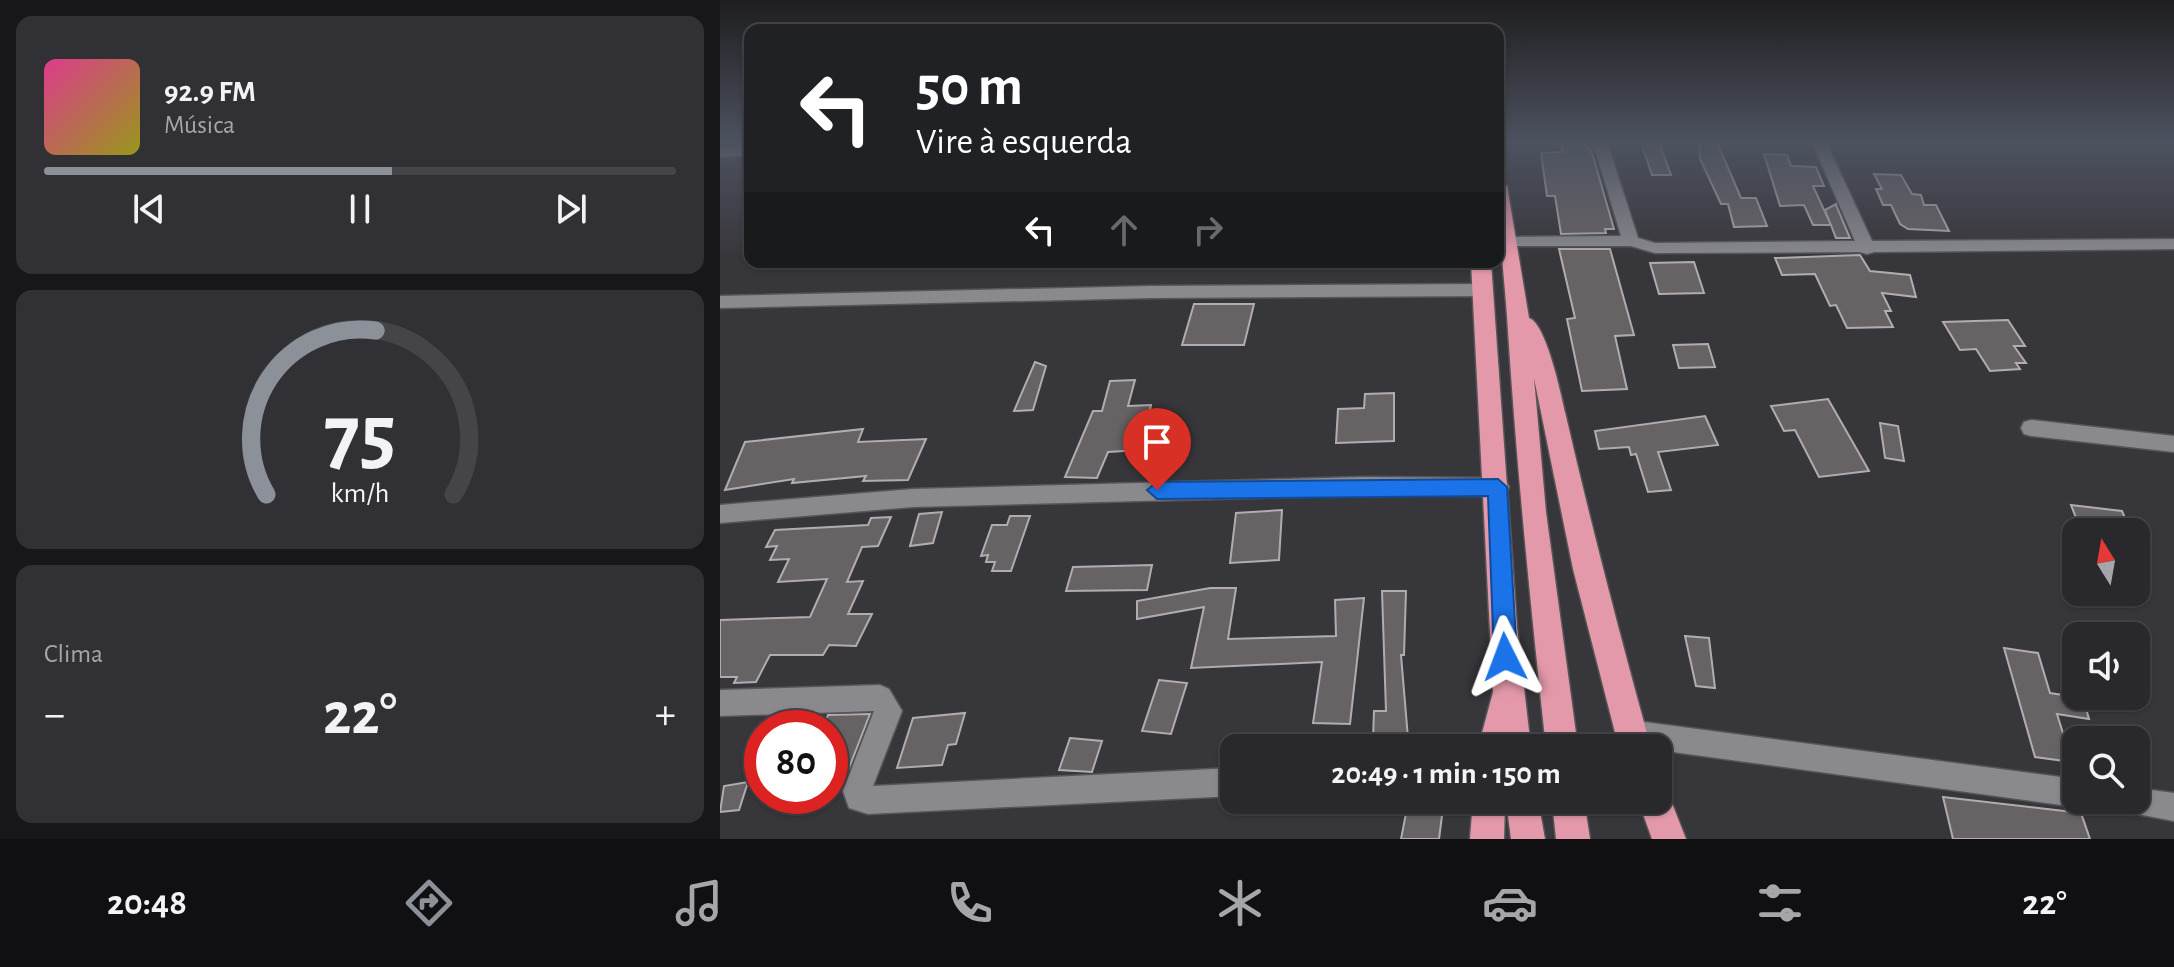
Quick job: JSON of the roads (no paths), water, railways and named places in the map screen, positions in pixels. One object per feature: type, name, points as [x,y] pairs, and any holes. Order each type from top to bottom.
[{"type":"highway","points":[[1504,223],[1516,292],[1533,512],[1560,734]]},
{"type":"highway","points":[[1482,268],[1498,487],[1507,685],[1513,734]]},
{"type":"highway","points":[[1516,292],[1545,375],[1587,569],[1630,734]]},
{"type":"highway","points":[[1497,734],[1507,685]]},
{"type":"highway","points":[[1487,839],[1488,814]]},
{"type":"highway","points":[[1524,814],[1528,839]]},
{"type":"highway","points":[[1570,814],[1573,839]]},
{"type":"highway","points":[[1659,814],[1669,839]]},
{"type":"street","points":[[1612,181],[1631,241]]},
{"type":"street","points":[[1837,181],[1867,249]]},
{"type":"street","points":[[1507,242],[1631,241],[1655,248],[1867,249],[2174,244]]},
{"type":"street","points":[[720,302],[1151,292],[1484,290]]},
{"type":"street","points":[[2031,428],[2174,444]]},
{"type":"street","points":[[720,514],[913,498],[1346,486],[1498,487]]},
{"type":"street","points":[[720,703],[880,698],[889,711],[857,791],[859,798],[868,800],[1220,783]]},
{"type":"street","points":[[1672,745],[2062,791]]},
{"type":"street","points":[[2150,804],[2174,807]]}]
